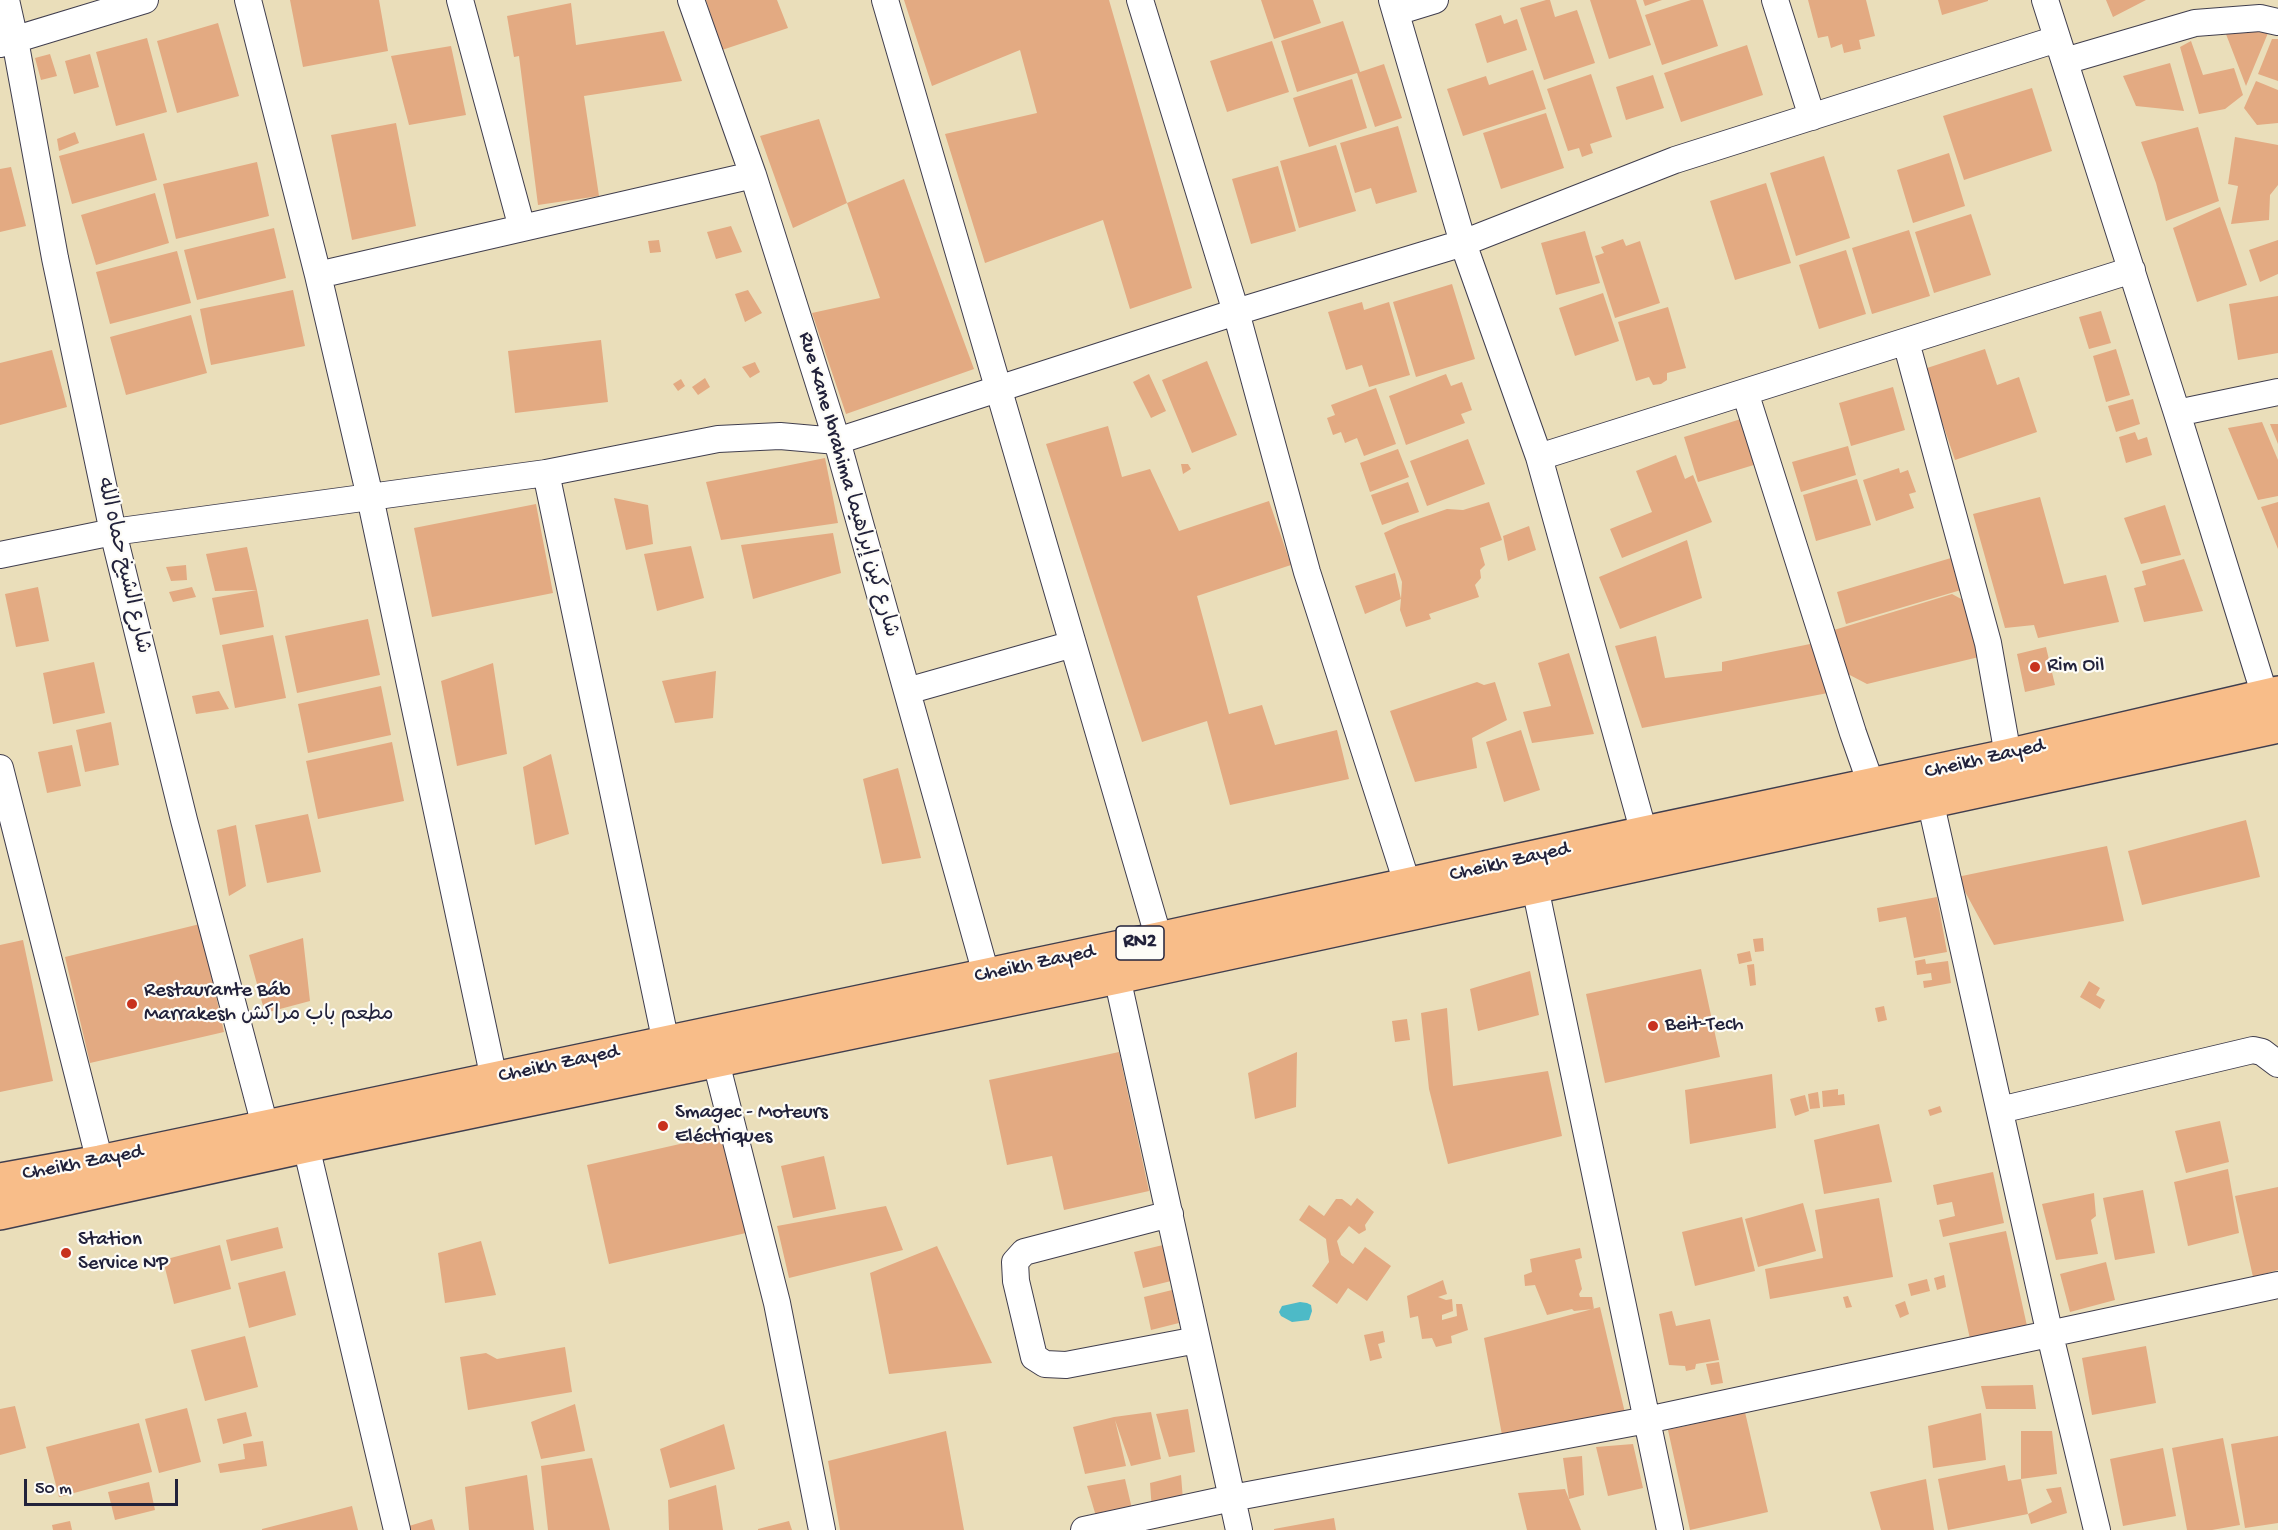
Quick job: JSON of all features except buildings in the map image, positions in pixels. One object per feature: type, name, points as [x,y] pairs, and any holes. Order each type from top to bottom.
[{"type":"highway","name":"Cheikh Zayed","points":[[0,1213],[306,1146],[1117,977],[1930,800],[2010,769],[2271,694]]},
{"type":"highway","name":"Cheikh Zayed","points":[[0,1180],[100,1162],[1159,939],[1871,784],[2010,769],[2277,730]]},
{"type":"street","name":"شارع الشيخ حماه الله","points":[[6,0],[8,42],[112,532],[184,820],[265,1126]]},
{"type":"street","points":[[8,42],[145,0]]},
{"type":"street","points":[[248,0],[318,275],[370,497],[494,1079]]},
{"type":"street","points":[[460,0],[522,228]]},
{"type":"street","name":"Rue Kane Ibrahima شارع كين إبراهيما","points":[[691,0],[753,176],[837,441],[986,974]]},
{"type":"street","points":[[885,0],[1159,939]]},
{"type":"street","points":[[1140,0],[1236,312],[1307,572],[1408,886]]},
{"type":"street","points":[[1435,0],[1394,6],[1463,243],[1539,457],[1644,833]]},
{"type":"street","points":[[1775,0],[1812,117]]},
{"type":"street","points":[[2045,0],[2271,694],[2277,730]]},
{"type":"street","points":[[0,555],[112,532],[546,473],[718,439],[780,436],[837,441],[1236,312],[1463,243],[1675,160],[1812,117],[2061,50],[2195,23],[2260,18],[2278,22]]},
{"type":"street","points":[[318,275],[753,176]]},
{"type":"street","points":[[1539,457],[2132,270]]},
{"type":"street","points":[[1905,342],[1988,643],[2010,769]]},
{"type":"street","points":[[1745,392],[1871,784]]},
{"type":"street","points":[[2178,413],[2278,392]]},
{"type":"street","points":[[546,473],[666,1043]]},
{"type":"street","points":[[907,690],[1073,644]]},
{"type":"street","points":[[0,768],[100,1162]]},
{"type":"street","points":[[1930,800],[2050,1335],[2097,1530]]},
{"type":"street","points":[[1535,887],[1670,1530]]},
{"type":"street","points":[[1117,977],[1239,1530]]},
{"type":"street","points":[[2000,1110],[2253,1050],[2262,1052],[2278,1064]]},
{"type":"street","points":[[716,1062],[777,1303],[822,1530]]},
{"type":"street","points":[[306,1146],[397,1530]]},
{"type":"street","points":[[1170,1214],[1024,1252],[1015,1262],[1016,1281],[1034,1357],[1046,1364],[1066,1365],[1197,1340]]},
{"type":"street","points":[[1084,1530],[1232,1498],[1647,1420],[2278,1285]]},
{"type":"water","points":[[1300,1302],[1311,1305],[1309,1320],[1292,1322],[1281,1316],[1279,1312],[1282,1306]]},
{"type":"place","name":"Rim Oil","points":[[2035,667]]},
{"type":"place","name":"Restaurante Báb Marrakesh مطعم باب مراكش","points":[[132,1004]]},
{"type":"place","name":"Beit-Tech","points":[[1653,1026]]},
{"type":"place","name":"Smagec - Moteurs Eléctriques","points":[[663,1126]]},
{"type":"place","name":"Station Service NP","points":[[66,1253]]}]
